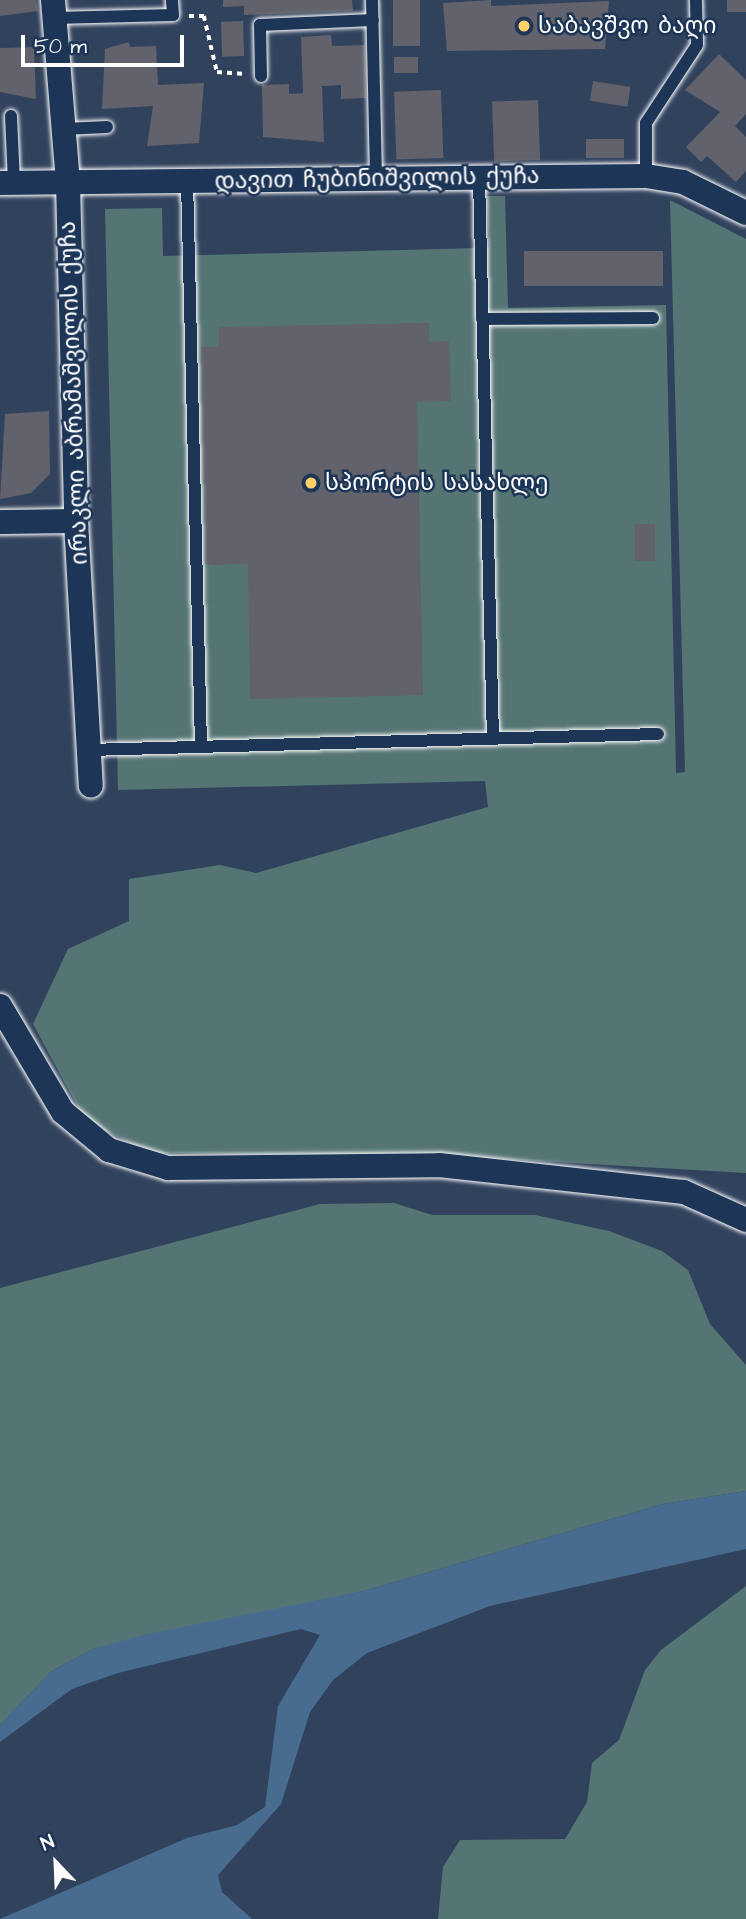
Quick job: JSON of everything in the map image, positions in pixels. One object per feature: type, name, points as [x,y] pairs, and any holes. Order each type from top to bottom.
[{"type":"street","name":"ირაკლი აბრამაშვილის ქუჩა","points":[[53,9],[68,182],[76,521],[91,786]]},
{"type":"street","name":"დავით ჩუბინიშვილის ქუჩა","points":[[7,183],[646,176],[683,182],[746,213]]},
{"type":"street","points":[[0,522],[76,521]]},
{"type":"street","points":[[0,1006],[63,1112],[109,1150],[168,1168],[439,1165],[684,1192],[746,1220]]},
{"type":"lane","points":[[53,9],[173,15],[172,0]]},
{"type":"lane","points":[[372,0],[376,179]]},
{"type":"lane","points":[[646,176],[646,123],[697,45],[696,0]]},
{"type":"lane","points":[[261,76],[260,25],[373,20]]},
{"type":"lane","points":[[7,183],[11,116]]},
{"type":"lane","points":[[64,129],[107,127]]},
{"type":"lane","points":[[479,178],[493,739]]},
{"type":"lane","points":[[187,181],[201,747]]},
{"type":"lane","points":[[482,319],[653,318]]},
{"type":"lane","points":[[89,750],[659,734]]},
{"type":"path","points":[[173,15],[204,16],[217,72],[261,76]]},
{"type":"green space","points":[[487,196],[505,196],[508,308],[666,305],[676,773],[685,772],[670,200],[746,239],[746,1173],[450,1156],[150,1153],[85,1120],[33,1024],[68,949],[129,921],[129,879],[220,865],[256,873],[488,807],[485,781],[118,790],[105,209],[162,208],[163,256],[480,248],[489,247]]},
{"type":"green space","points":[[394,1203],[432,1215],[535,1215],[609,1231],[662,1251],[688,1270],[710,1324],[746,1365],[746,1491],[663,1504],[364,1591],[93,1649],[52,1671],[0,1725],[0,1288],[320,1204]]},
{"type":"green space","points":[[746,1586],[746,1919],[438,1919],[443,1867],[460,1840],[565,1839],[587,1802],[592,1763],[619,1740],[645,1670],[661,1650]]},
{"type":"water","points":[[746,1491],[746,1549],[490,1606],[367,1653],[333,1680],[310,1712],[281,1804],[218,1875],[222,1892],[252,1919],[0,1919],[187,1838],[237,1825],[265,1807],[278,1706],[320,1635],[301,1629],[118,1673],[72,1689],[0,1742],[0,1725],[52,1671],[93,1649],[143,1635],[364,1591],[663,1504]]},
{"type":"building","points":[[0,0],[36,0],[38,11],[0,16]]},
{"type":"building","points":[[223,0],[352,0],[353,11],[244,15],[244,6],[223,7]]},
{"type":"building","points":[[393,0],[420,0],[420,46],[393,46]]},
{"type":"building","name":"საბავშვო ბაღი","points":[[491,0],[491,6],[609,1],[605,49],[447,51],[443,3]]},
{"type":"building","points":[[727,0],[746,0],[746,12],[727,12]]},
{"type":"building","points":[[243,21],[244,56],[222,57],[221,22]]},
{"type":"building","points":[[331,35],[332,46],[365,45],[366,98],[341,99],[341,85],[322,86],[324,142],[263,137],[262,85],[289,84],[289,94],[303,93],[301,37]]},
{"type":"building","points":[[129,42],[130,47],[156,46],[158,85],[204,83],[199,143],[147,146],[153,106],[102,109],[105,49]]},
{"type":"building","points":[[34,47],[36,99],[0,92],[0,48]]},
{"type":"building","points":[[719,54],[746,80],[746,114],[735,126],[746,137],[746,171],[736,182],[707,156],[701,162],[686,147],[720,112],[685,90]]},
{"type":"building","points":[[394,57],[418,57],[418,73],[394,73]]},
{"type":"building","points":[[593,81],[631,87],[627,107],[590,101]]},
{"type":"building","points":[[441,90],[443,158],[396,160],[394,92]]},
{"type":"building","points":[[538,100],[540,160],[494,162],[492,102]]},
{"type":"building","points":[[586,139],[624,139],[624,158],[586,158]]},
{"type":"building","points":[[524,251],[663,251],[663,286],[524,286]]},
{"type":"building","name":"სპორტის სასახლე","points":[[429,323],[429,342],[449,341],[451,401],[417,402],[423,695],[250,699],[248,564],[205,565],[201,347],[219,347],[219,327]]},
{"type":"building","points":[[49,411],[50,474],[31,493],[0,499],[5,414]]},
{"type":"building","points":[[635,524],[655,524],[655,561],[635,561]]},
{"type":"place","name":"საბავშვო ბაღი","points":[[524,26]]},
{"type":"place","name":"სპორტის სასახლე","points":[[311,483]]}]
